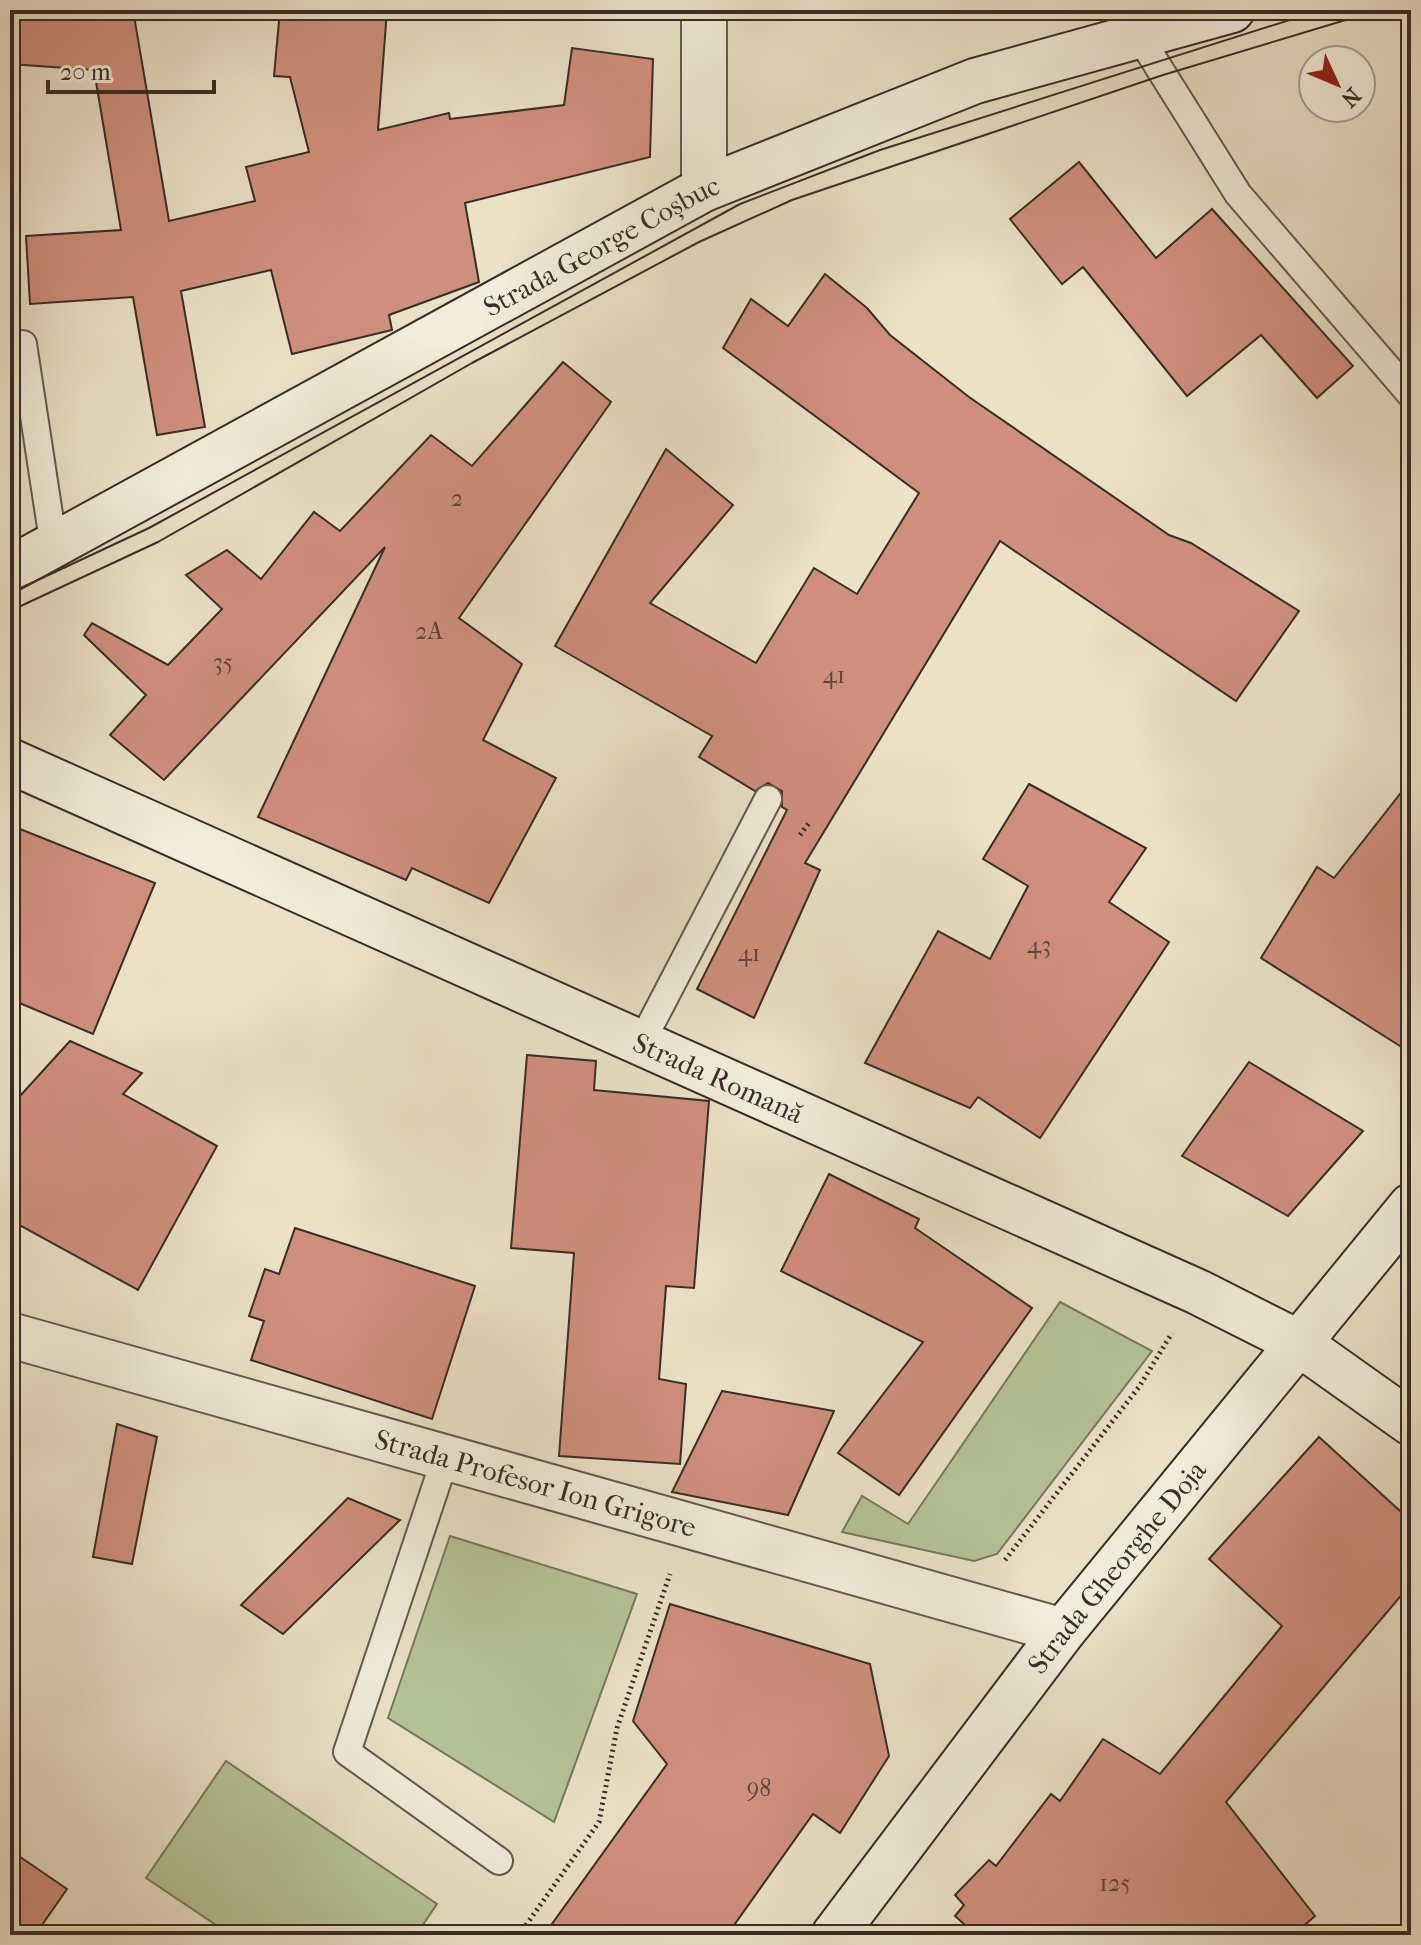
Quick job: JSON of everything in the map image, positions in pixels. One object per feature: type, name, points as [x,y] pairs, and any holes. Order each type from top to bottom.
[{"type":"street","points":[[704,10],[704,189]]},
{"type":"street","name":"Strada George Coșbuc","points":[[10,569],[704,189],[975,81],[1232,10]]},
{"type":"street","name":"Strada Romană","points":[[10,761],[1198,1292],[1297,1342],[1411,1423]]},
{"type":"street","name":"Strada Gheorghe Doja","points":[[834,1935],[1063,1631],[1411,1206]]},
{"type":"street","name":"Strada Profesor Ion Grigore","points":[[10,1335],[1063,1631]]},
{"type":"lane","points":[[1139,36],[1238,194],[1411,395]]},
{"type":"lane","points":[[23,344],[54,547]]},
{"type":"lane","points":[[641,1043],[768,799]]},
{"type":"lane","points":[[446,1456],[347,1752],[499,1861]]},
{"type":"path","points":[[1001,1565],[1139,1387],[1198,1292]]},
{"type":"path","points":[[519,1935],[599,1822],[617,1728],[687,1523]]},
{"type":"green space","points":[[1060,1302],[1152,1351],[997,1554],[974,1561],[842,1532],[862,1496],[908,1524]]},
{"type":"green space","points":[[450,1536],[637,1594],[554,1822],[388,1718]]},
{"type":"green space","points":[[226,1761],[437,1904],[416,1935],[231,1935],[146,1878]]},
{"type":"building","points":[[10,10],[133,10],[169,221],[255,201],[246,167],[309,152],[290,77],[274,76],[280,10],[387,10],[378,130],[449,113],[450,119],[564,105],[572,48],[653,59],[650,157],[465,203],[479,282],[389,315],[392,330],[292,354],[271,270],[181,291],[205,427],[157,435],[133,297],[30,304],[26,236],[121,230],[94,70],[10,64]]},
{"type":"building","points":[[1079,162],[1156,258],[1212,209],[1353,366],[1317,398],[1261,335],[1187,396],[1083,267],[1062,284],[1010,219]]},
{"type":"building","points":[[825,274],[867,308],[890,335],[969,397],[1169,535],[1191,543],[1299,611],[1236,701],[1000,541],[805,863],[820,870],[754,1018],[697,989],[787,810],[782,807],[782,791],[768,783],[755,791],[699,757],[712,736],[555,646],[666,449],[733,505],[650,603],[756,663],[814,568],[857,594],[919,493],[723,348],[751,299],[788,326]]},
{"type":"building","points":[[563,362],[611,402],[459,618],[522,664],[483,740],[556,778],[489,903],[412,868],[406,880],[258,817],[385,547],[164,780],[110,735],[146,695],[84,635],[92,623],[168,665],[222,609],[186,575],[227,550],[261,579],[314,512],[340,531],[431,435],[472,466]]},
{"type":"building","points":[[1411,780],[1411,1053],[1261,958],[1317,867],[1334,878]]},
{"type":"building","points":[[1029,784],[1146,848],[1109,902],[1169,942],[1040,1138],[978,1097],[970,1108],[865,1063],[938,931],[990,959],[1028,886],[983,859]]},
{"type":"building","points":[[10,825],[155,883],[93,1034],[10,999]]},
{"type":"building","points":[[70,1041],[142,1073],[123,1094],[217,1146],[138,1290],[10,1220],[10,1107]]},
{"type":"building","points":[[527,1055],[596,1061],[594,1090],[709,1101],[694,1288],[666,1286],[659,1379],[686,1384],[680,1464],[559,1456],[574,1253],[511,1248]]},
{"type":"building","points":[[1249,1062],[1363,1131],[1288,1216],[1182,1156]]},
{"type":"building","points":[[829,1174],[919,1219],[915,1228],[1032,1308],[899,1495],[838,1453],[923,1342],[781,1271]]},
{"type":"building","points":[[295,1228],[475,1286],[432,1419],[251,1360],[264,1321],[249,1316],[265,1269],[279,1274]]},
{"type":"building","points":[[722,1391],[834,1411],[788,1515],[672,1492]]},
{"type":"building","points":[[117,1424],[157,1437],[132,1564],[93,1557]]},
{"type":"building","points":[[1319,1437],[1411,1521],[1411,1584],[1226,1802],[1315,1916],[1293,1935],[976,1935],[955,1916],[964,1905],[955,1895],[989,1860],[996,1866],[1051,1794],[1060,1801],[1103,1739],[1160,1774],[1282,1626],[1209,1559]]},
{"type":"building","points":[[348,1498],[400,1520],[283,1634],[241,1605]]},
{"type":"building","points":[[670,1604],[870,1664],[889,1756],[840,1833],[813,1814],[727,1935],[544,1935],[667,1764],[633,1721]]},
{"type":"building","points":[[10,1850],[67,1889],[35,1935],[10,1935]]},
{"type":"tram line","points":[[10,593],[149,528],[740,204],[880,150],[1321,10]]},
{"type":"tram line","points":[[10,611],[158,542],[472,363],[699,242],[792,200],[1163,75],[1379,10]]}]
